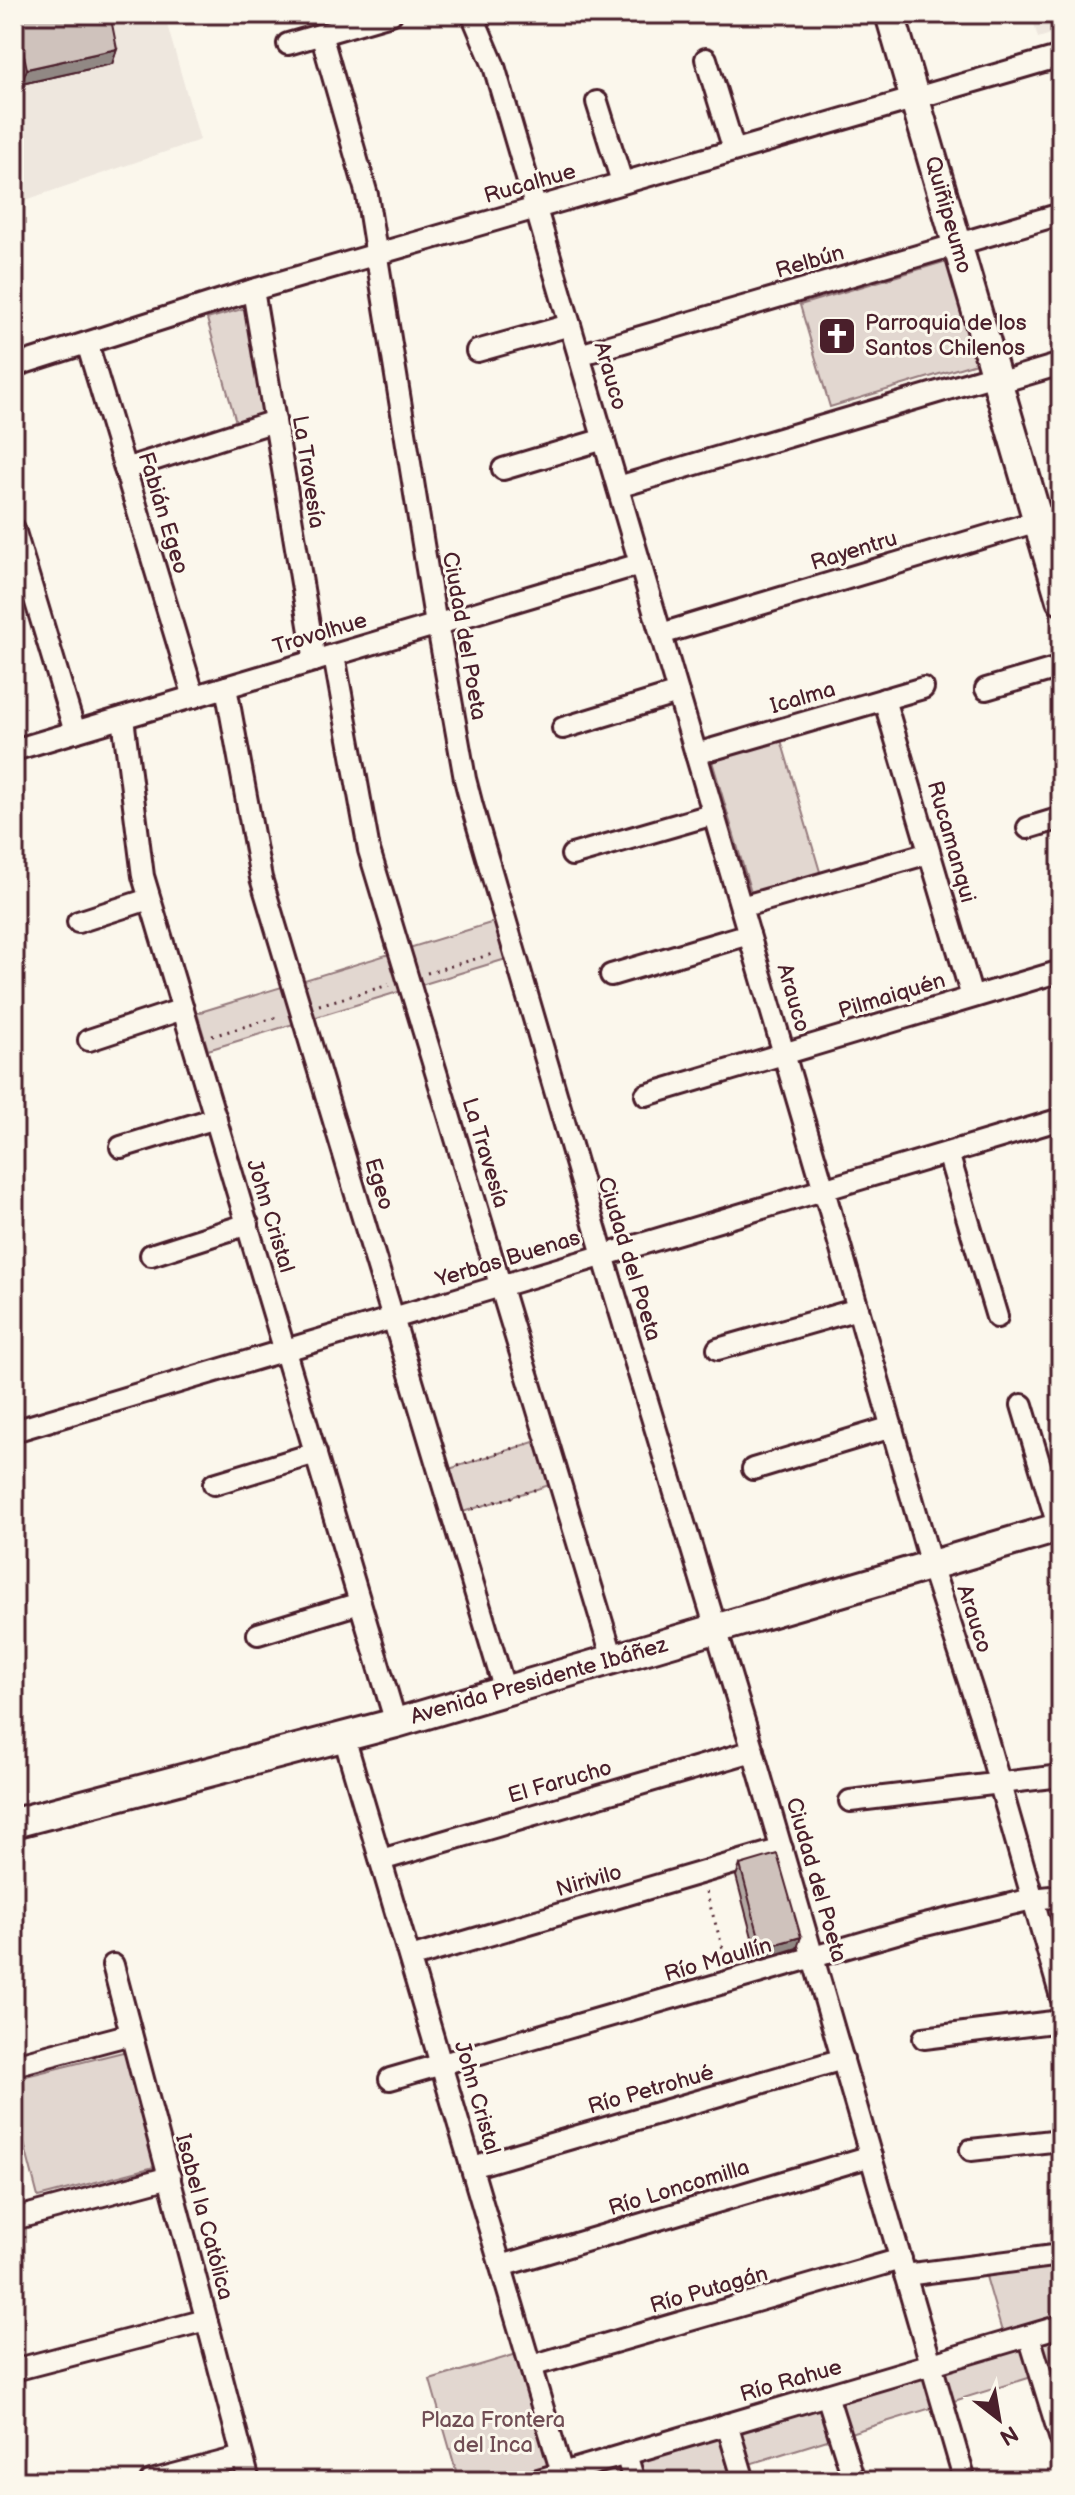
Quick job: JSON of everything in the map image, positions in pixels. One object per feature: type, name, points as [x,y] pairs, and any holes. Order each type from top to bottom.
[{"type":"street","points":[[288,44],[391,14]]},
{"type":"street","name":"Arauco","points":[[472,14],[494,66],[931,1565],[980,1715],[1061,1997]]},
{"type":"street","name":"Quiñipeumo","points":[[890,14],[996,379],[1049,518],[1061,600]]},
{"type":"street","name":"Ciudad del Poeta","points":[[321,34],[363,178],[378,254],[436,625],[465,779],[603,1255],[782,1849],[965,2481]]},
{"type":"street","name":"Rucalhue","points":[[14,366],[253,290],[1061,56]]},
{"type":"street","points":[[706,59],[734,150]]},
{"type":"street","points":[[597,102],[622,182]]},
{"type":"street","name":"Relbún","points":[[579,355],[1054,216]]},
{"type":"street","name":"La Travesía","points":[[253,290],[275,421],[324,658],[363,823],[613,1659]]},
{"type":"street","points":[[477,351],[570,325]]},
{"type":"street","name":"Fabián Egeo","points":[[87,343],[194,697]]},
{"type":"street","points":[[618,487],[996,379],[1061,364]]},
{"type":"street","points":[[125,469],[275,421]]},
{"type":"street","points":[[503,469],[604,439]]},
{"type":"street","name":"Rayentru","points":[[661,634],[1049,518]]},
{"type":"street","points":[[14,529],[75,732]]},
{"type":"street","name":"Trovolhue","points":[[14,750],[640,564]]},
{"type":"street","points":[[986,689],[1061,667]]},
{"type":"street","name":"Egeo","points":[[226,687],[254,851],[505,1691]]},
{"type":"street","name":"Icalma","points":[[696,754],[923,688]]},
{"type":"street","points":[[563,728],[678,693]]},
{"type":"street","name":"Rucamanqui","points":[[884,699],[972,997]]},
{"type":"street","name":"John Cristal","points":[[123,718],[143,876],[149,899],[396,1723]]},
{"type":"street","points":[[572,855],[714,814]]},
{"type":"street","points":[[1028,828],[1061,818]]},
{"type":"street","points":[[741,907],[929,853]]},
{"type":"street","points":[[78,922],[149,899]]},
{"type":"street","points":[[611,975],[749,934]]},
{"type":"street","name":"Pilmaiquén","points":[[646,1095],[1061,971]]},
{"type":"street","points":[[89,1040],[183,1009]]},
{"type":"street","points":[[121,1147],[216,1118]]},
{"type":"street","name":"Yerbas Buenas","points":[[14,1431],[1061,1119]]},
{"type":"street","points":[[948,1153],[997,1317]]},
{"type":"street","points":[[151,1255],[248,1224]]},
{"type":"street","points":[[718,1349],[858,1309]]},
{"type":"street","points":[[1022,1405],[1060,1530]]},
{"type":"street","points":[[753,1469],[892,1427]]},
{"type":"street","points":[[214,1484],[316,1453]]},
{"type":"street","name":"Avenida Presidente Ibáñez","points":[[14,1823],[396,1723],[1060,1530]]},
{"type":"street","points":[[258,1634],[360,1603]]},
{"type":"street","name":"John Cristal","points":[[344,1737],[562,2473]]},
{"type":"street","name":"El Farucho","points":[[381,1860],[753,1751]]},
{"type":"street","points":[[850,1801],[1061,1776]]},
{"type":"street","name":"Nirivilo","points":[[410,1958],[782,1849]]},
{"type":"street","name":"Río Maullín","points":[[390,2079],[921,1926],[1032,1899],[1061,1896]]},
{"type":"street","name":"Isabel la Católica","points":[[113,1965],[249,2481]]},
{"type":"street","points":[[924,2038],[1061,2021]]},
{"type":"street","points":[[14,2065],[131,2034]]},
{"type":"street","name":"Río Petrohué","points":[[472,2167],[843,2059]]},
{"type":"street","points":[[971,2150],[1061,2140]]},
{"type":"street","name":"Río Loncomilla","points":[[501,2266],[871,2156]]},
{"type":"street","points":[[14,2219],[170,2177]]},
{"type":"street","name":"Río Putagán","points":[[531,2366],[903,2267],[1061,2255]]},
{"type":"street","points":[[14,2370],[206,2320]]},
{"type":"street","name":"Río Rahue","points":[[535,2481],[1061,2326]]},
{"type":"street","points":[[1029,2336],[1061,2440]]},
{"type":"street","points":[[827,2395],[854,2481]]},
{"type":"street","points":[[727,2424],[744,2481]]},
{"type":"street","points":[[626,2454],[634,2481]]},
{"type":"street","points":[[151,2481],[242,2457]]},
{"type":"path","points":[[193,1042],[513,948]]},
{"type":"path","points":[[440,1472],[546,1438]]},
{"type":"path","points":[[453,1515],[559,1482]]},
{"type":"path","points":[[700,1873],[732,1981]]},
{"type":"shaded area","points":[[14,14],[164,14],[200,140],[14,204]]},
{"type":"shaded area","points":[[1031,14],[1061,14],[1061,31],[1038,38]]},
{"type":"green space","points":[[947,261],[976,363],[830,407],[800,305]]},
{"type":"green space","points":[[249,307],[265,414],[236,422],[207,319]]},
{"type":"green space","points":[[781,740],[821,875],[752,896],[712,761]]},
{"type":"green space","points":[[494,922],[506,959],[208,1050],[197,1013]]},
{"type":"green space","points":[[546,1438],[559,1482],[453,1515],[440,1472]]},
{"type":"green space","points":[[127,2051],[158,2166],[38,2197],[14,2105],[14,2079]]},
{"type":"green space","name":"Plaza Frontera del Inca","points":[[1061,2263],[1061,2368],[694,2481],[459,2481],[430,2380],[517,2354],[556,2480],[1007,2349],[985,2273]]},
{"type":"building","points":[[15,14],[110,14],[117,49],[27,69]]},
{"type":"building","points":[[777,1854],[801,1937],[762,1948],[740,1865]]},
{"type":"place","name":"Parroquia de los Santos Chilenos","points":[[837,336]]}]
